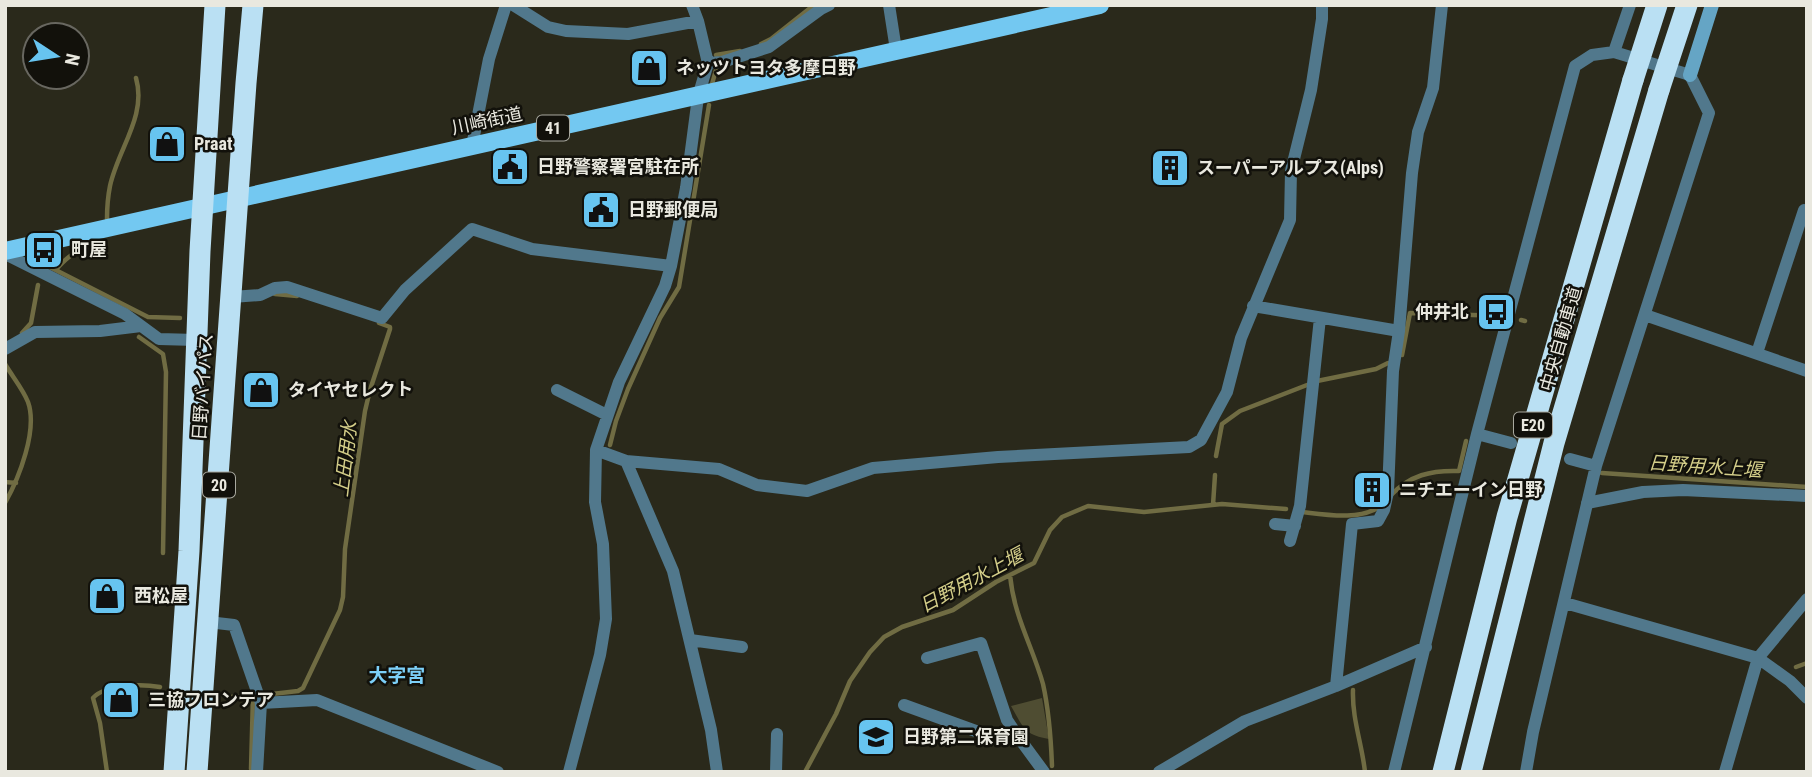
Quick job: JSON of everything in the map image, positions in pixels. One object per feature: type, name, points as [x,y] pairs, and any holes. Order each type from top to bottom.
[{"type":"highway","name":"日野バイパス","points":[[174,772],[189,551],[202,207],[215,5]]},
{"type":"highway","name":"日野バイパス","points":[[197,772],[253,5]]},
{"type":"highway","name":"中央自動車道","points":[[1443,772],[1507,517],[1657,5]]},
{"type":"highway","name":"中央自動車道","points":[[1471,772],[1554,443],[1658,90],[1687,5]]},
{"type":"main road","name":"川崎街道","points":[[5,252],[1100,5]]},
{"type":"street","points":[[472,146],[489,59],[506,5]]},
{"type":"street","points":[[513,5],[548,27],[566,31],[628,34],[698,21]]},
{"type":"street","points":[[569,772],[600,656],[606,619],[603,544],[595,502],[596,450],[634,346],[665,286],[671,266],[686,188],[698,97],[708,63],[692,5]]},
{"type":"street","points":[[708,63],[722,62],[769,47],[829,5]]},
{"type":"street","points":[[889,5],[896,50]]},
{"type":"street","points":[[596,450],[626,461],[719,469],[757,485],[807,491],[873,468],[998,457],[1189,447],[1201,440],[1227,392],[1252,306],[1290,220],[1291,171],[1311,90],[1322,5]]},
{"type":"street","points":[[1336,686],[1352,524],[1378,521],[1388,492],[1393,371],[1399,331],[1412,173],[1418,132],[1433,88],[1442,5]]},
{"type":"street","points":[[1614,52],[1630,5]]},
{"type":"street","points":[[1526,772],[1596,466],[1709,113],[1690,75],[1712,5]]},
{"type":"street","points":[[1394,772],[1477,434],[1575,66],[1592,55],[1614,52],[1690,75]]},
{"type":"street","points":[[1757,353],[1804,210],[1807,211]]},
{"type":"street","points":[[232,297],[260,295],[275,288],[287,287],[382,318],[405,290],[472,229],[532,249],[671,266]]},
{"type":"street","points":[[5,252],[125,314],[159,339],[196,340]]},
{"type":"street","points":[[1252,306],[1399,331]]},
{"type":"street","points":[[1645,315],[1807,371]]},
{"type":"street","points":[[1290,541],[1300,506],[1320,318]]},
{"type":"street","points":[[5,349],[35,332],[100,331],[141,326]]},
{"type":"street","points":[[557,390],[607,415]]},
{"type":"street","points":[[1477,434],[1511,443]]},
{"type":"street","points":[[1570,459],[1596,466]]},
{"type":"street","points":[[626,461],[673,571],[712,730],[717,772]]},
{"type":"street","points":[[1587,503],[1643,492],[1683,489],[1807,496]]},
{"type":"street","points":[[1275,524],[1294,526]]},
{"type":"street","points":[[1725,772],[1758,658],[1807,599]]},
{"type":"street","points":[[1565,603],[1758,658],[1790,681],[1807,698]]},
{"type":"street","points":[[208,622],[234,625],[261,703],[257,772]]},
{"type":"street","points":[[690,640],[742,646]]},
{"type":"street","points":[[926,658],[981,643],[1007,720],[1044,772]]},
{"type":"street","points":[[1159,772],[1245,721],[1426,647]]},
{"type":"street","points":[[261,703],[317,699],[498,772]]},
{"type":"street","points":[[904,705],[984,734],[1019,738]]},
{"type":"street","points":[[776,772],[777,734]]},
{"type":"shaded area","points":[[1042,698],[1049,739],[1025,729],[1011,706]]},
{"type":"waterway","points":[[761,44],[814,5]]},
{"type":"waterway","points":[[716,55],[740,51]]},
{"type":"waterway","points":[[712,84],[716,70]]},
{"type":"waterway","points":[[107,219],[110,186],[138,106],[136,78]]},
{"type":"waterway","points":[[610,445],[628,389],[660,318],[679,287],[709,105]]},
{"type":"waterway","points":[[56,270],[85,241]]},
{"type":"waterway","name":"上田用水","points":[[34,259],[148,317],[180,318]]},
{"type":"waterway","points":[[22,333],[31,323],[38,285]]},
{"type":"waterway","name":"上田用水","points":[[275,294],[297,296]]},
{"type":"waterway","points":[[1402,355],[1410,313],[1504,316]]},
{"type":"waterway","points":[[1521,320],[1525,321]]},
{"type":"waterway","name":"上田用水","points":[[272,694],[303,688],[340,610],[345,549],[365,411],[390,329],[379,323]]},
{"type":"waterway","points":[[139,337],[163,354],[166,372],[163,553]]},
{"type":"waterway","points":[[1317,381],[1376,369],[1388,363]]},
{"type":"waterway","points":[[5,364],[28,402],[31,426],[26,454],[5,503]]},
{"type":"waterway","points":[[1216,456],[1222,424],[1240,411],[1307,385]]},
{"type":"waterway","name":"日野用水上堰","points":[[1390,496],[1405,483],[1421,475],[1459,471],[1466,441]]},
{"type":"waterway","name":"日野用水上堰","points":[[1602,473],[1807,487]]},
{"type":"waterway","points":[[1213,505],[1215,475]]},
{"type":"waterway","points":[[5,482],[16,483]]},
{"type":"waterway","name":"日野用水上堰","points":[[805,772],[850,681],[884,637],[902,627],[953,610],[996,582],[1034,563],[1050,530],[1062,517],[1088,506],[1144,512],[1222,504],[1286,509]]},
{"type":"waterway","name":"日野用水上堰","points":[[1302,512],[1354,515],[1382,505]]},
{"type":"waterway","points":[[1010,575],[1019,618],[1043,684],[1052,766]]},
{"type":"waterway","points":[[1796,667],[1807,663]]},
{"type":"waterway","name":"上田用水","points":[[107,772],[100,723],[93,698],[115,688],[134,685],[160,687]]},
{"type":"waterway","points":[[1353,690],[1365,772]]},
{"type":"waterway","points":[[251,769],[253,696]]},
{"type":"waterway","name":"上田用水","points":[[230,697],[254,696]]},
{"type":"place","name":"ネッツトヨタ多摩日野","points":[[649,68]]},
{"type":"place","name":"Praat","points":[[167,144]]},
{"type":"place","name":"日野警察署宮駐在所","points":[[510,167]]},
{"type":"place","name":"スーパーアルプス(Alps)","points":[[1170,168]]},
{"type":"place","name":"日野郵便局","points":[[601,210]]},
{"type":"place","name":"町屋","points":[[44,250]]},
{"type":"place","name":"仲井北","points":[[1496,312]]},
{"type":"place","name":"タイヤセレクト","points":[[261,390]]},
{"type":"place","name":"ニチエーイン日野","points":[[1372,490]]},
{"type":"place","name":"西松屋","points":[[107,596]]},
{"type":"place","name":"三協フロンテア","points":[[121,700]]},
{"type":"place","name":"日野第二保育園","points":[[876,737]]},
{"type":"district","name":"大字宮","points":[[397,675]]}]
